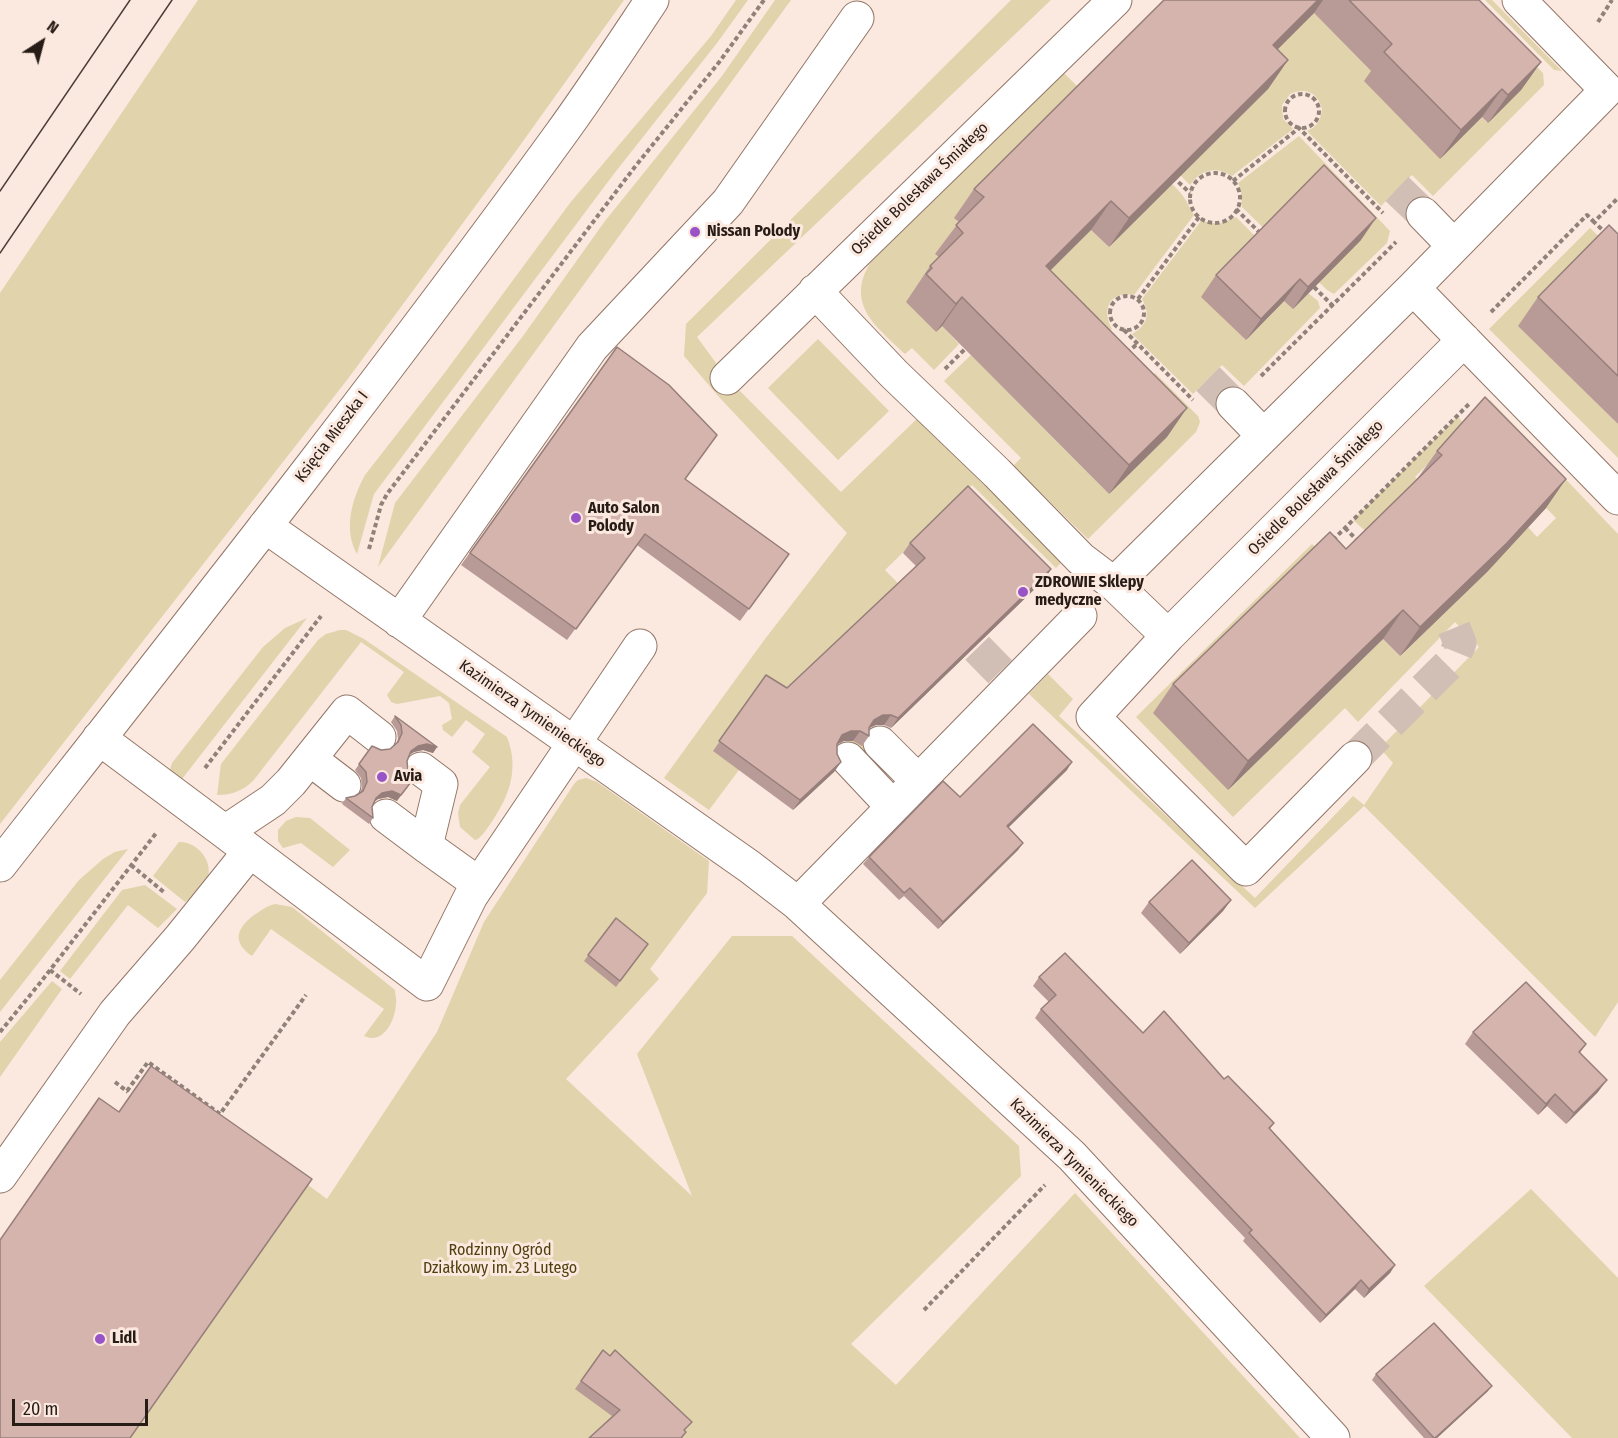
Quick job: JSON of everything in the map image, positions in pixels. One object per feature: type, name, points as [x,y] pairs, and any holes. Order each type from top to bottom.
[{"type":"street","name":"Księcia Mieszka I","points":[[0,865],[265,526],[561,134],[652,0]]},
{"type":"street","name":"Osiedle Bolesława Śmiałego","points":[[727,378],[1115,0]]},
{"type":"street","points":[[1114,584],[1413,288],[1613,85],[1519,0]]},
{"type":"street","points":[[399,621],[592,348],[728,202],[857,18]]},
{"type":"street","points":[[1413,224],[1454,246]]},
{"type":"street","points":[[1413,288],[1618,498]]},
{"type":"street","points":[[815,291],[894,374],[997,473],[1081,559],[1114,584],[1168,636]]},
{"type":"street","name":"Osiedle Bolesława Śmiałego","points":[[1355,758],[1246,868],[1094,717],[1168,636],[1464,340]]},
{"type":"street","points":[[1233,404],[1263,435]]},
{"type":"street","name":"Kazimierza Tymienieckiego","points":[[265,526],[750,867],[798,904],[1072,1156],[1334,1438]]},
{"type":"street","points":[[798,904],[1080,616]]},
{"type":"street","points":[[99,738],[427,984],[479,884],[640,645]]},
{"type":"street","points":[[0,1176],[115,1013],[180,938],[238,842],[310,759],[347,712],[379,737]]},
{"type":"street","points":[[880,743],[918,781]]},
{"type":"street","points":[[310,759],[344,785]]},
{"type":"street","points":[[848,759],[893,807]]},
{"type":"street","points":[[421,769],[441,784],[426,846]]},
{"type":"street","points":[[386,816],[479,884]]},
{"type":"path","points":[[367,554],[381,505],[387,494],[634,168],[720,61],[764,0]]},
{"type":"path","points":[[1124,330],[1215,423],[1413,224],[1299,128],[1294,127],[1286,119],[1287,102],[1294,96],[1302,94],[1310,96],[1317,102],[1320,110],[1312,126],[1299,128],[1233,181]]},
{"type":"path","points":[[1169,172],[1190,193]]},
{"type":"path","points":[[1212,173],[1223,174],[1233,181],[1238,189],[1239,198],[1232,216],[1216,222],[1206,221],[1199,217],[1193,210],[1190,193],[1193,185],[1201,176],[1212,173]]},
{"type":"path","points":[[1594,222],[1618,198]]},
{"type":"path","points":[[1236,209],[1262,234]]},
{"type":"path","points":[[1464,340],[1587,215],[1610,237]]},
{"type":"path","points":[[1138,299],[1199,217]]},
{"type":"path","points":[[1314,287],[1333,306]]},
{"type":"path","points":[[1121,296],[1138,299],[1144,307],[1144,317],[1139,326],[1132,330],[1116,327],[1111,319],[1110,310],[1114,302],[1121,296]]},
{"type":"path","points":[[1121,359],[1137,344]]},
{"type":"path","points":[[1329,544],[1498,375]]},
{"type":"path","points":[[1345,528],[1366,548]]},
{"type":"path","points":[[50,970],[78,992]]},
{"type":"path","points":[[127,1091],[148,1062],[220,1114],[306,995]]},
{"type":"path","points":[[924,1310],[1072,1156]]},
{"type":"green space","points":[[198,0],[624,0],[347,380],[0,824],[0,293]]},
{"type":"green space","points":[[736,0],[748,0],[613,175],[374,494],[357,554],[351,534],[351,514],[356,494],[365,475],[443,375],[570,203],[711,36]]},
{"type":"green space","points":[[775,0],[791,0],[378,567],[395,503],[523,336],[605,221],[722,76]]},
{"type":"green space","points":[[1011,0],[1051,0],[697,337],[727,378],[841,492],[922,414],[1066,557],[1056,568],[972,485],[885,570],[929,615],[808,682],[900,773],[888,782],[858,750],[760,684],[739,770],[709,810],[664,778],[765,639],[847,533],[719,397],[684,356],[686,324]]},
{"type":"green space","points":[[1485,0],[1492,0],[1562,71],[1554,70]]},
{"type":"green space","points":[[1471,3],[1543,73],[1544,85],[1433,196],[1412,175],[1381,206],[1307,131],[1318,123],[1322,109],[1318,99],[1306,91],[1290,94],[1282,105],[1283,119],[1293,129],[1232,176],[1215,170],[1204,172],[1190,185],[1173,168],[1253,74],[1314,13],[1372,72],[1409,126],[1440,158],[1482,117],[1487,123]]},
{"type":"green space","points":[[1064,73],[1082,91],[955,217],[964,226],[943,262],[912,296],[936,332],[942,326],[959,344],[934,370],[912,348],[905,354],[875,324],[863,303],[861,291],[863,278],[870,263]]},
{"type":"green space","points":[[1299,136],[1390,231],[1387,243],[1334,294],[1327,290],[1242,207],[1241,190],[1238,183]]},
{"type":"green space","points":[[1172,184],[1183,196],[1194,215],[1134,295],[1119,295],[1110,303],[1107,315],[1112,329],[1085,355],[1026,295],[1091,230],[1109,247]]},
{"type":"green space","points":[[1236,217],[1258,239],[1246,340],[1284,301],[1308,293],[1318,301],[1320,308],[1244,386],[1222,365],[1193,394],[1132,334],[1141,327],[1146,319],[1145,304],[1142,299],[1201,221],[1219,224]]},
{"type":"green space","points":[[1590,228],[1618,255],[1519,326],[1618,424],[1618,458],[1489,329]]},
{"type":"green space","points":[[818,339],[889,411],[838,460],[768,388]]},
{"type":"green space","points":[[971,355],[1109,494],[1167,437],[1148,380],[1155,373],[1198,416],[1200,422],[1196,432],[1088,539],[1013,466],[1021,458],[944,381]]},
{"type":"green space","points":[[1490,400],[1618,534],[1618,1002],[1595,1037],[1364,806],[1255,908],[1029,694],[1048,674],[1073,699],[1059,716],[1255,898],[1353,796],[1364,805],[1393,763],[1380,748],[1479,647],[1455,622],[1358,722],[1345,708],[1233,817],[1136,717],[1312,544],[1338,568],[1228,790],[1383,639],[1400,656],[1528,527],[1537,537],[1556,518],[1465,426]]},
{"type":"green space","points":[[1458,416],[1465,426],[1415,477],[1422,484],[1370,535],[1353,520]]},
{"type":"green space","points":[[307,618],[175,788],[169,773],[172,763],[263,647],[285,628]]},
{"type":"green space","points":[[346,630],[364,639],[507,737],[511,748],[511,780],[504,800],[493,820],[478,839],[475,840],[460,827],[458,813],[460,805],[490,767],[472,752],[485,734],[466,720],[452,737],[443,730],[442,725],[452,719],[449,703],[440,696],[397,704],[391,702],[387,695],[404,672],[361,642],[253,781],[236,792],[217,795],[221,764],[318,640],[326,634]]},
{"type":"green space","name":"Rodzinny Ogród Działkowy im. 23 Lutego","points":[[586,778],[597,782],[709,861],[707,893],[650,969],[659,979],[566,1079],[692,1196],[637,1054],[732,936],[792,936],[1019,1146],[1021,1176],[851,1344],[896,1385],[1075,1193],[1300,1438],[130,1438],[308,1185],[327,1199],[437,1032],[484,922],[574,784]]},
{"type":"green space","points":[[296,817],[310,818],[350,850],[333,867],[301,843],[283,848],[278,841],[278,830],[286,821]]},
{"type":"green space","points":[[179,842],[199,849],[209,868],[204,885],[185,902],[153,876]]},
{"type":"green space","points":[[128,849],[0,1012],[0,980],[79,880],[103,859],[115,852]]},
{"type":"green space","points":[[145,885],[177,909],[158,928],[128,905],[70,979],[60,971],[122,890]]},
{"type":"green space","points":[[275,904],[292,907],[395,990],[395,1010],[391,1024],[383,1034],[371,1038],[364,1036],[384,1009],[271,929],[252,956],[241,946],[239,936],[243,925],[266,907]]},
{"type":"green space","points":[[52,981],[62,989],[0,1077],[0,1042]]},
{"type":"green space","points":[[1531,1189],[1618,1278],[1618,1438],[1572,1438],[1424,1286]]},
{"type":"building","points":[[1164,0],[1318,0],[1273,45],[1288,60],[1129,218],[1111,201],[1046,266],[1187,408],[1129,465],[962,297],[956,304],[926,274],[932,268],[930,266],[963,233],[956,225],[984,197],[974,189]]},
{"type":"building","points":[[1349,0],[1479,0],[1541,62],[1508,95],[1502,89],[1461,130],[1384,52],[1392,44]]},
{"type":"building","points":[[1324,165],[1376,218],[1308,287],[1300,279],[1261,319],[1216,275]]},
{"type":"building","points":[[1609,225],[1618,234],[1618,376],[1538,297]]},
{"type":"building","name":"Auto Salon Polody","points":[[617,347],[669,385],[717,435],[685,479],[789,554],[749,609],[645,534],[576,629],[470,553]]},
{"type":"building","points":[[1485,397],[1566,479],[1507,543],[1420,627],[1403,610],[1248,761],[1173,684],[1330,532],[1346,549],[1442,455],[1437,451]]},
{"type":"building","points":[[968,486],[1051,569],[898,718],[883,715],[874,720],[869,728],[869,736],[860,731],[851,731],[842,735],[837,744],[837,754],[841,762],[800,800],[719,741],[766,675],[787,688],[925,558],[910,543]]},
{"type":"building","points":[[395,716],[437,747],[427,744],[411,751],[407,761],[408,771],[414,778],[401,795],[392,791],[382,793],[376,798],[372,807],[373,818],[346,798],[363,791],[367,782],[366,772],[359,764],[372,746],[381,750],[390,749],[398,742],[402,733],[401,725]]},
{"type":"building","points":[[1033,724],[1072,762],[1007,826],[1023,843],[943,922],[910,888],[904,893],[869,857],[943,781],[960,797]]},
{"type":"building","points":[[1192,860],[1231,900],[1189,943],[1149,902]]},
{"type":"building","points":[[616,918],[648,944],[620,981],[588,955]]},
{"type":"building","points":[[1065,953],[1143,1033],[1164,1011],[1224,1079],[1228,1076],[1274,1123],[1269,1128],[1395,1265],[1369,1289],[1361,1280],[1326,1315],[1249,1233],[1252,1230],[1041,1009],[1056,995],[1039,977]]},
{"type":"building","points":[[1526,982],[1586,1044],[1579,1052],[1607,1080],[1574,1113],[1555,1094],[1546,1104],[1473,1032]]},
{"type":"building","name":"Lidl","points":[[151,1066],[312,1179],[130,1438],[0,1438],[0,1240],[99,1098],[119,1112]]},
{"type":"building","points":[[1434,1323],[1492,1386],[1435,1438],[1376,1374]]},
{"type":"building","points":[[603,1350],[610,1356],[615,1350],[692,1422],[684,1430],[686,1432],[681,1438],[589,1438],[620,1410],[581,1381]]},
{"type":"tunnel","points":[[1397,189],[1423,214]]},
{"type":"tunnel","points":[[1208,379],[1233,404]]},
{"type":"tunnel","points":[[943,613],[1013,685]]},
{"type":"tunnel","points":[[1355,758],[1453,660],[1460,643],[1454,628]]},
{"type":"tram line","points":[[0,191],[130,0]]},
{"type":"tram line","points":[[0,253],[172,0]]},
{"type":"place","name":"Nissan Polody","points":[[695,232]]},
{"type":"place","name":"Auto Salon Polody","points":[[576,518]]},
{"type":"place","name":"ZDROWIE Sklepy medyczne","points":[[1023,592]]},
{"type":"place","name":"Avia","points":[[382,777]]},
{"type":"place","name":"Lidl","points":[[100,1339]]}]
